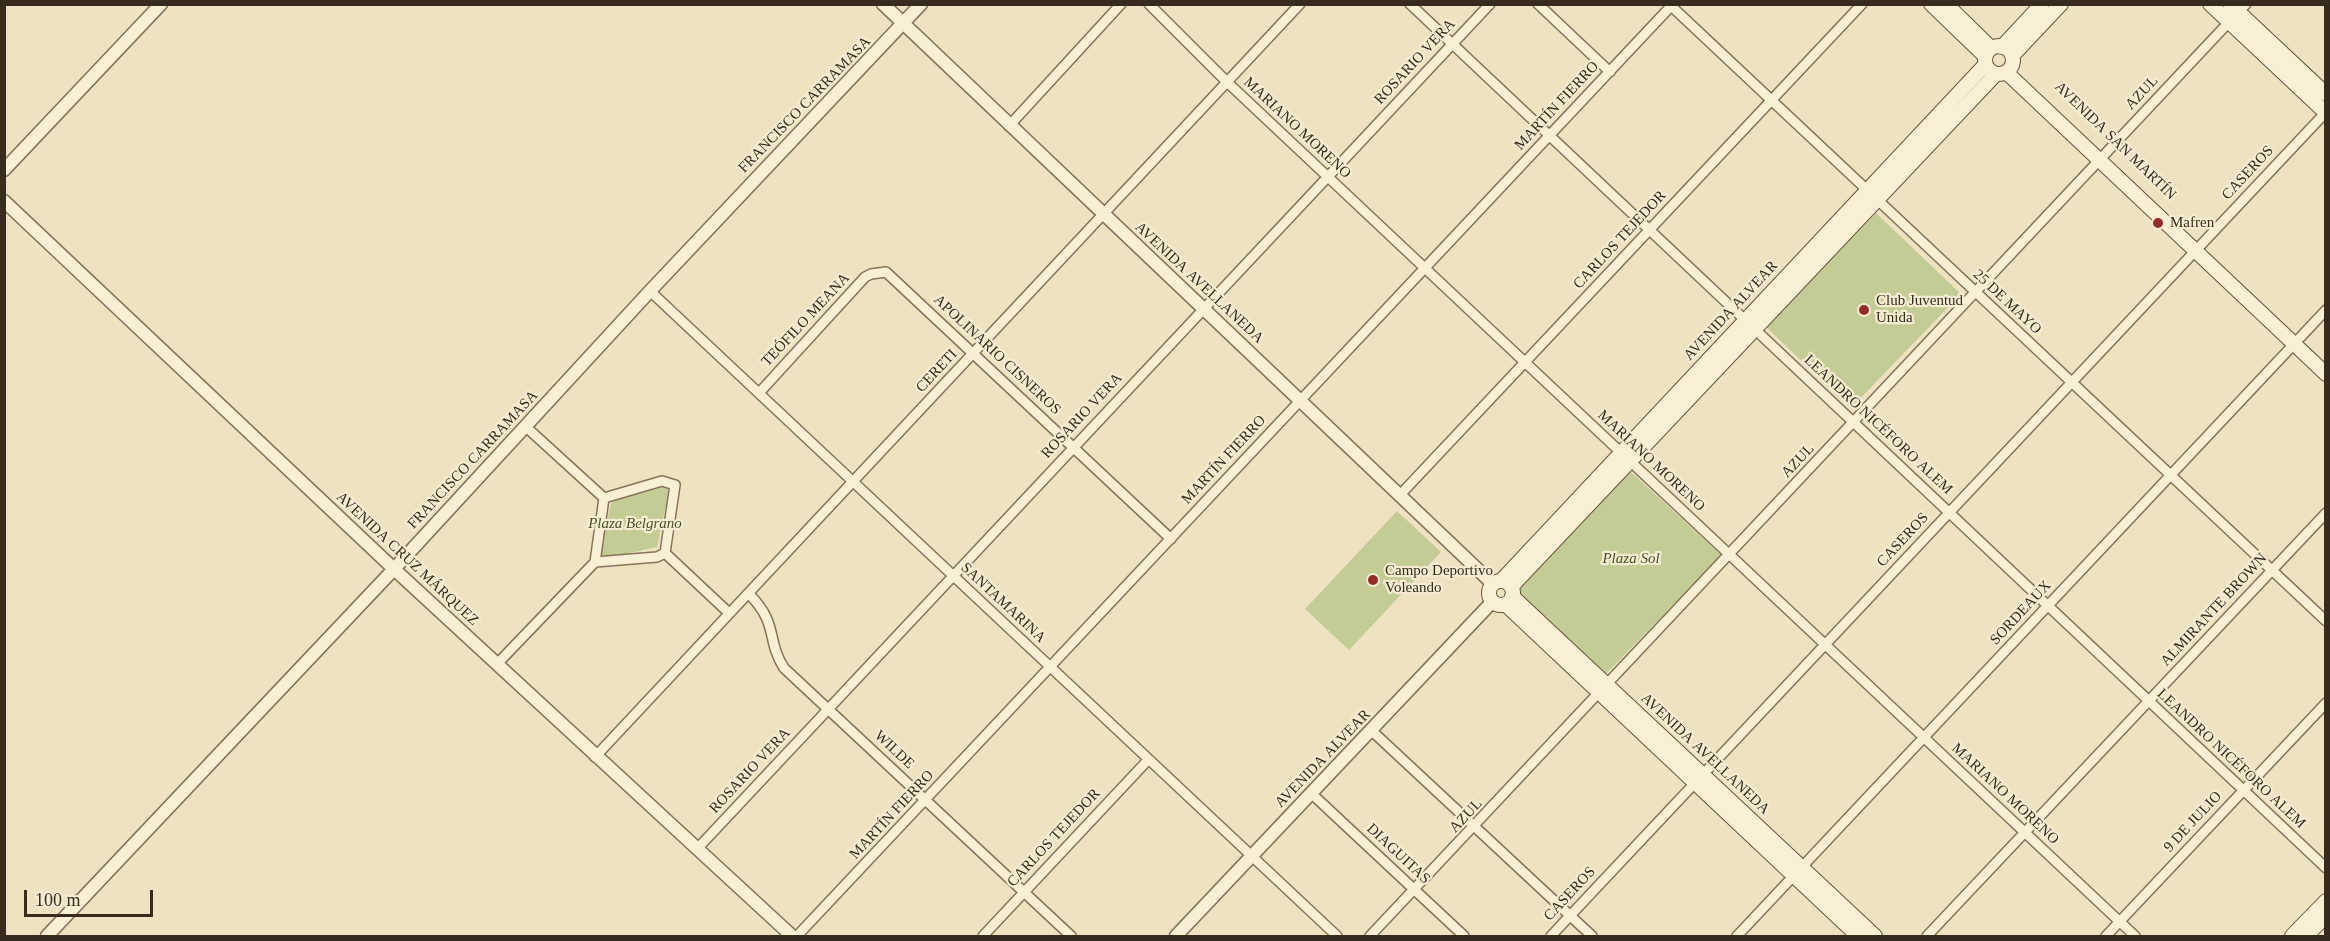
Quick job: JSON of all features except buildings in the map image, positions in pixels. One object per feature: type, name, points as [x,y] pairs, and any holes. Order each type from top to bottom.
[{"type":"main road","points":[[1931,4],[1999,60]]},
{"type":"main road","points":[[1946,4],[1999,60]]},
{"type":"main road","name":"AVENIDA ALVEAR","points":[[1999,60],[2042,4]]},
{"type":"main road","name":"AVENIDA ALVEAR","points":[[1503,592],[1625,457],[1999,60],[2061,4]]},
{"type":"main road","points":[[2210,4],[2236,11],[2325,94]]},
{"type":"main road","points":[[2236,11],[2325,112]]},
{"type":"main road","name":"AVENIDA SAN MARTÍN","points":[[1999,60],[2296,342],[2325,366]]},
{"type":"main road","name":"AVENIDA SAN MARTÍN","points":[[2296,342],[2325,374]]},
{"type":"main road","name":"AVENIDA AVELLANEDA","points":[[1503,592],[1798,872],[1875,936]]},
{"type":"main road","name":"AVENIDA AVELLANEDA","points":[[1798,872],[1858,936]]},
{"type":"main road","points":[[2292,936],[2325,901]]},
{"type":"main road","points":[[2306,936],[2325,916]]},
{"type":"street","points":[[4,170],[161,4]]},
{"type":"street","name":"AVENIDA AVELLANEDA","points":[[883,4],[1399,496],[1503,592]]},
{"type":"street","name":"FRANCISCO CARRAMASA","points":[[47,936],[394,569],[650,291],[921,4]]},
{"type":"street","points":[[1009,126],[1121,4]]},
{"type":"street","name":"MARIANO MORENO","points":[[1149,4],[1227,82],[2135,936]]},
{"type":"street","name":"CERETI","points":[[595,757],[1300,4]]},
{"type":"street","name":"LEANDRO NICÉFORO ALEM","points":[[1410,4],[2325,868]]},
{"type":"street","name":"ROSARIO VERA","points":[[697,849],[1490,4]]},
{"type":"street","points":[[1538,4],[1610,72]]},
{"type":"street","name":"CARLOS TEJEDOR","points":[[1399,496],[1862,4]]},
{"type":"street","name":"MARTÍN FIERRO","points":[[797,936],[1671,5]]},
{"type":"street","name":"25 DE MAYO","points":[[1671,5],[2325,621]]},
{"type":"street","name":"AZUL","points":[[1370,936],[1476,827],[1974,292],[2102,158],[2236,11]]},
{"type":"street","name":"CASEROS","points":[[1551,936],[2325,112]]},
{"type":"street","name":"AVENIDA CRUZ MÁRQUEZ","points":[[4,201],[595,757],[792,936]]},
{"type":"street","name":"APOLINARIO CISNEROS","points":[[878,272],[891,275],[1171,539]]},
{"type":"street","name":"TEÓFILO MEANA","points":[[759,393],[865,278],[878,272]]},
{"type":"street","name":"SANTAMARINA","points":[[650,291],[1336,936]]},
{"type":"street","name":"SORDEAUX","points":[[1737,936],[2325,310]]},
{"type":"street","points":[[525,426],[604,498]]},
{"type":"street","points":[[604,498],[662,481],[675,485],[665,553]]},
{"type":"street","points":[[497,664],[595,562],[604,498]]},
{"type":"street","name":"ALMIRANTE BROWN","points":[[1927,936],[2325,513]]},
{"type":"street","points":[[595,562],[635,560],[665,553]]},
{"type":"street","points":[[665,553],[729,613]]},
{"type":"street","name":"AVENIDA ALVEAR","points":[[1176,936],[1503,592]]},
{"type":"street","name":"WILDE","points":[[749,594],[767,614],[777,653],[784,668],[1071,936]]},
{"type":"street","name":"9 DE JULIO","points":[[2106,936],[2325,703]]},
{"type":"street","points":[[1372,731],[1592,936]]},
{"type":"street","name":"CARLOS TEJEDOR","points":[[983,936],[1148,760]]},
{"type":"street","name":"DIAGUITAS","points":[[1312,794],[1464,936]]},
{"type":"green space","name":"Club Juventud Unida","points":[[1876,213],[1961,294],[1851,408],[1766,327]]},
{"type":"green space","name":"Plaza Sol","points":[[1630,471],[1721,555],[1606,674],[1520,595],[1522,582]]},
{"type":"green space","name":"Plaza Belgrano","points":[[664,487],[669,491],[657,547],[607,558],[601,556],[599,553],[614,500]]},
{"type":"green space","name":"Campo Deportivo Voleando","points":[[1397,511],[1441,552],[1349,650],[1305,609]]},
{"type":"place","name":"Mafren","points":[[2158,223]]},
{"type":"place","name":"Club Juventud Unida","points":[[1864,310]]},
{"type":"place","name":"Campo Deportivo Voleando","points":[[1373,580]]}]
